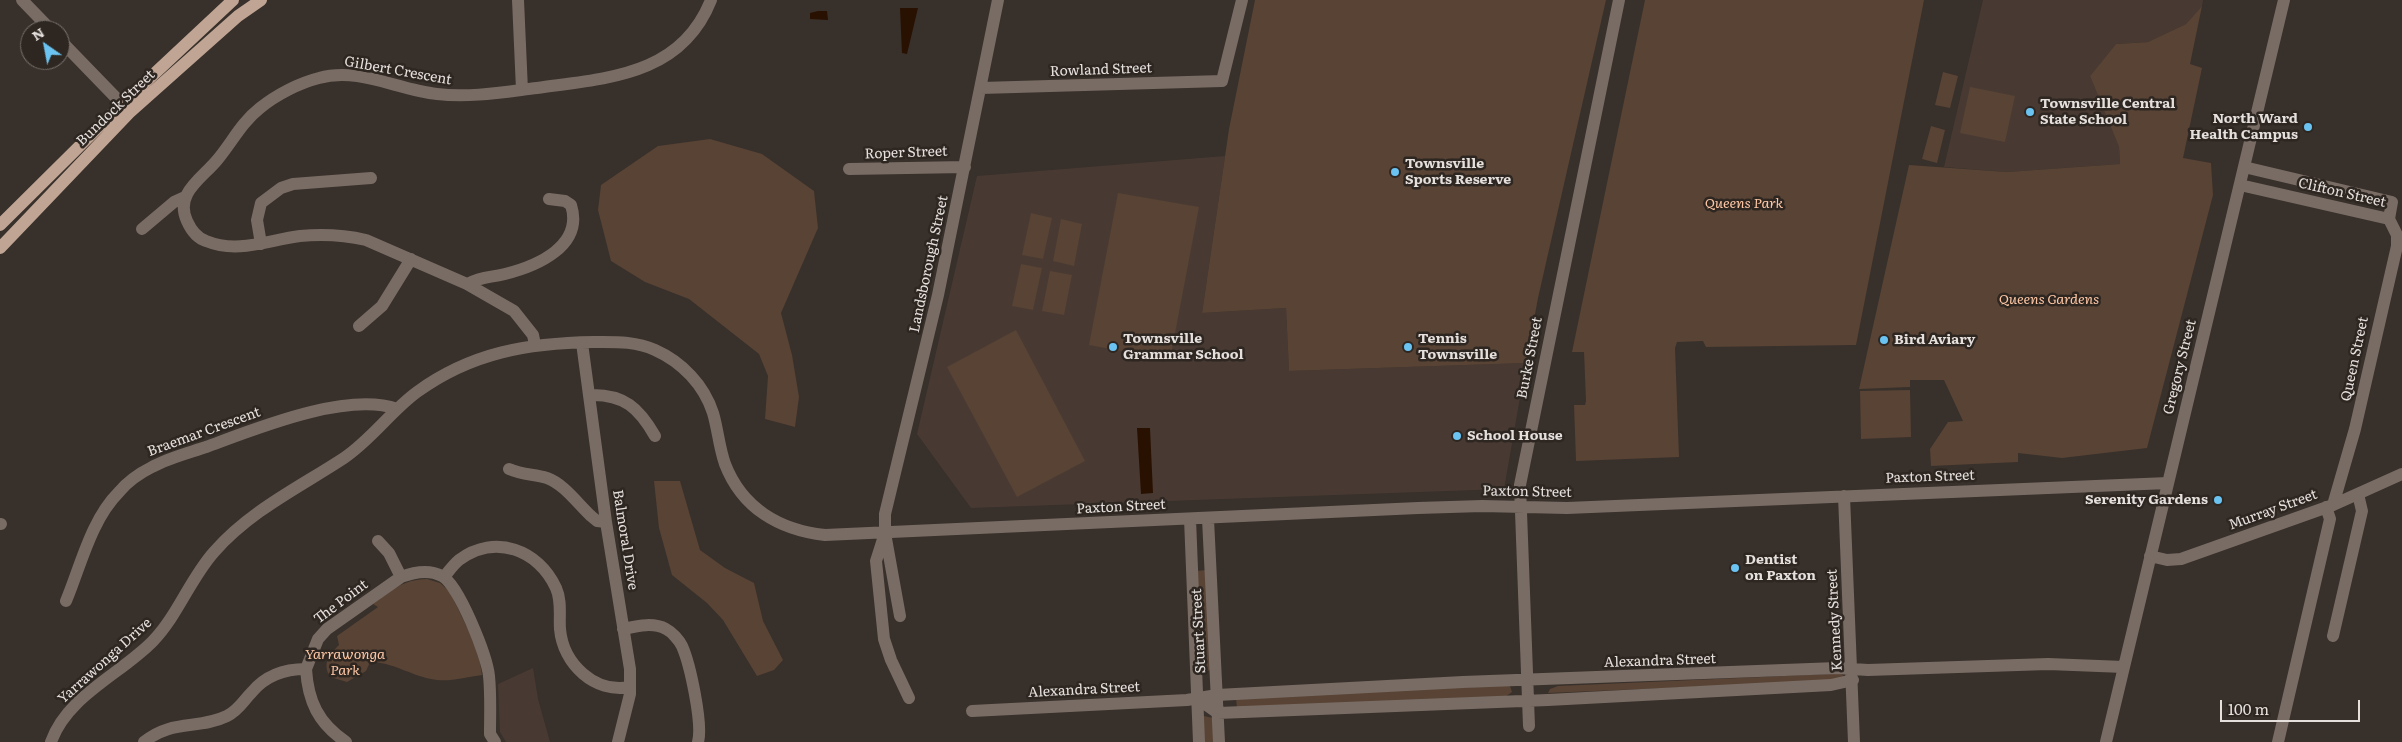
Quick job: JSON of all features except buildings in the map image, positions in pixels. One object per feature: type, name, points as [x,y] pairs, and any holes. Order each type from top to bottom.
[{"type":"main road","name":"Bundock Street","points":[[0,225],[122,104],[233,0]]},
{"type":"main road","name":"Bundock Street","points":[[0,248],[129,113],[238,16],[262,0]]},
{"type":"street","points":[[22,0],[41,20]]},
{"type":"street","points":[[518,0],[522,90]]},
{"type":"street","name":"Gilbert Crescent","points":[[142,230],[174,202],[185,197],[193,184],[217,161],[247,120],[259,108],[287,91],[318,78],[346,75],[385,82],[424,93],[456,96],[522,90],[605,78],[648,66],[678,48],[689,38],[712,0]]},
{"type":"street","name":"Landsborough Street","points":[[900,616],[885,534],[886,512],[938,295],[998,0]]},
{"type":"street","name":"Rowland Street","points":[[981,88],[1222,81],[1242,0]]},
{"type":"street","name":"Burke Street","points":[[1528,726],[1529,699],[1520,485],[1619,0]]},
{"type":"street","name":"Gregory Street","points":[[2106,742],[2284,0]]},
{"type":"street","points":[[70,50],[122,104]]},
{"type":"street","name":"Roper Street","points":[[849,169],[965,167]]},
{"type":"street","name":"Clifton Street","points":[[2240,184],[2389,219],[2392,202],[2244,167]]},
{"type":"street","points":[[260,244],[257,220],[261,203],[281,188],[293,184],[371,178]]},
{"type":"street","points":[[185,197],[184,215],[191,230],[204,240],[236,248],[300,236],[350,236],[366,240],[467,284],[514,311],[533,335],[536,345]]},
{"type":"street","points":[[467,284],[483,277],[503,275],[519,270],[556,253],[565,245],[572,229],[571,205],[565,201],[550,198]]},
{"type":"street","name":"Queen Street","points":[[2278,742],[2330,519],[2330,506],[2355,429],[2397,246],[2397,234],[2389,219]]},
{"type":"street","points":[[358,326],[382,306],[411,258]]},
{"type":"street","name":"Yarrawonga Drive","points":[[51,742],[54,733],[75,706],[142,652],[165,628],[188,588],[214,551],[280,496],[360,446],[417,392],[474,361],[505,350],[536,345],[582,342],[628,342],[655,350],[681,366],[700,388],[713,413],[725,463],[733,479],[753,506],[764,515],[778,523],[807,533],[825,535],[885,534]]},
{"type":"street","name":"Balmoral Drive","points":[[582,342],[606,522],[624,629],[630,686],[629,702],[618,742]]},
{"type":"street","points":[[590,396],[607,395],[624,401],[639,412],[655,436]]},
{"type":"street","name":"Braemar Crescent","points":[[66,601],[98,522],[108,505],[130,482],[154,465],[268,424],[318,410],[384,404],[397,409]]},
{"type":"street","points":[[509,469],[523,475],[546,478],[556,482],[597,521],[606,522]]},
{"type":"street","name":"Murray Street","points":[[2150,556],[2169,560],[2181,559],[2330,506],[2402,474]]},
{"type":"street","name":"Paxton Street","points":[[885,534],[1434,508],[1567,508],[2168,482]]},
{"type":"street","points":[[2333,636],[2362,511],[2358,494]]},
{"type":"street","name":"Kennedy Street","points":[[1844,496],[1854,742]]},
{"type":"street","name":"Stuart Street","points":[[1190,519],[1199,742]]},
{"type":"street","name":"Stuart Street","points":[[1208,519],[1219,742]]},
{"type":"street","name":"Landsborough Street","points":[[885,534],[876,561],[884,639],[891,660],[909,698]]},
{"type":"street","points":[[378,541],[389,553],[401,577]]},
{"type":"street","points":[[495,742],[490,734],[489,675],[483,650],[456,591],[444,577],[457,561],[479,550],[506,547],[531,556],[549,574],[557,590],[560,609],[560,630],[565,650],[572,663],[584,674],[607,687],[619,689],[630,686]]},
{"type":"street","name":"The Point","points":[[306,669],[318,639],[327,629],[401,577],[414,572],[432,573],[444,577]]},
{"type":"street","points":[[624,629],[654,626],[666,629],[682,646],[699,715],[698,742]]},
{"type":"street","name":"Alexandra Street","points":[[972,711],[1198,699],[1217,695],[1528,680],[1852,675],[2048,664],[2124,667]]},
{"type":"street","points":[[144,742],[165,728],[226,717],[240,707],[251,692],[273,675],[290,669],[306,669],[307,685],[314,710],[336,740]]},
{"type":"street","name":"Alexandra Street","points":[[1218,713],[1831,685],[1852,675]]},
{"type":"street","points":[[1198,699],[1218,713]]},
{"type":"shaded area","name":"Townsville Central State School","points":[[1983,0],[2203,0],[2202,6],[2186,24],[2148,42],[2116,44],[2090,76],[2119,147],[2120,164],[2007,172],[1944,167]]},
{"type":"shaded area","points":[[900,8],[918,8],[907,54],[902,53]]},
{"type":"shaded area","points":[[827,11],[828,20],[810,19],[810,13]]},
{"type":"shaded area","name":"Townsville Grammar School","points":[[1225,156],[1202,313],[1286,308],[1289,371],[1526,363],[1504,489],[971,508],[917,434],[977,176]]},
{"type":"shaded area","points":[[1137,428],[1150,428],[1153,493],[1141,494]]},
{"type":"shaded area","points":[[533,668],[538,699],[550,742],[506,742],[500,732],[498,684]]},
{"type":"green space","name":"Townsville Sports Reserve","points":[[1255,0],[1606,0],[1538,298],[1526,363],[1289,371],[1286,308],[1202,313],[1229,129]]},
{"type":"green space","name":"Queens Park","points":[[1645,0],[1924,0],[1856,345],[1706,347],[1703,341],[1677,342],[1675,348],[1679,457],[1576,461],[1574,405],[1585,405],[1586,401],[1584,352],[1572,352]]},
{"type":"green space","name":"Queens Gardens","points":[[2202,6],[2190,64],[2202,68],[2183,158],[2211,163],[2213,195],[2147,448],[2062,458],[2018,453],[2018,462],[1931,466],[1930,449],[1948,422],[1963,421],[1944,380],[1910,380],[1910,387],[1859,389],[1909,165],[2007,172],[2120,164],[2119,147],[2090,76],[2116,44],[2148,42],[2186,24]]},
{"type":"green space","points":[[1943,72],[1958,76],[1950,108],[1935,105]]},
{"type":"green space","points":[[1970,87],[2015,96],[2005,142],[1960,133]]},
{"type":"green space","points":[[1931,126],[1945,130],[1937,163],[1922,159]]},
{"type":"green space","points":[[710,139],[762,154],[814,191],[818,228],[781,313],[792,355],[799,397],[795,427],[765,419],[768,376],[759,354],[689,299],[645,282],[611,261],[598,210],[601,185],[658,146]]},
{"type":"green space","points":[[1118,193],[1199,207],[1170,360],[1089,345]]},
{"type":"green space","points":[[1031,213],[1052,218],[1043,259],[1022,255]]},
{"type":"green space","points":[[1061,219],[1082,224],[1074,266],[1053,261]]},
{"type":"green space","points":[[1021,264],[1042,268],[1033,310],[1012,306]]},
{"type":"green space","points":[[1050,271],[1072,275],[1064,315],[1042,311]]},
{"type":"green space","points":[[1016,330],[1085,461],[1017,497],[947,367]]},
{"type":"green space","points":[[1910,390],[1911,437],[1861,439],[1860,391]]},
{"type":"green space","points":[[654,481],[680,481],[700,550],[725,568],[754,583],[763,621],[783,660],[774,670],[757,676],[723,620],[707,603],[672,575],[659,528]]},
{"type":"green space","points":[[1207,570],[1211,669],[1206,672],[1200,668],[1196,571]]},
{"type":"green space","name":"Yarrawonga Park","points":[[427,579],[440,583],[450,592],[478,650],[482,675],[437,680],[386,664],[370,662],[366,671],[347,682],[330,677],[327,663],[339,645],[337,636],[378,607],[373,604],[392,590],[410,581]]},
{"type":"green space","points":[[1841,674],[1844,676],[1834,681],[1548,693],[1550,689],[1558,686]]},
{"type":"green space","points":[[1510,686],[1512,692],[1505,697],[1237,709],[1236,698]]},
{"type":"green space","points":[[1204,716],[1213,718],[1215,742],[1203,742]]},
{"type":"place","name":"Townsville Central State School","points":[[2030,112]]},
{"type":"place","name":"North Ward Health Campus","points":[[2308,127]]},
{"type":"place","name":"Townsville Sports Reserve","points":[[1395,172]]},
{"type":"place","name":"Bird Aviary","points":[[1884,340]]},
{"type":"place","name":"Townsville Grammar School","points":[[1113,347]]},
{"type":"place","name":"Tennis Townsville","points":[[1408,347]]},
{"type":"place","name":"School House","points":[[1457,436]]},
{"type":"place","name":"Serenity Gardens","points":[[2218,500]]},
{"type":"place","name":"Dentist on Paxton","points":[[1735,568]]}]
